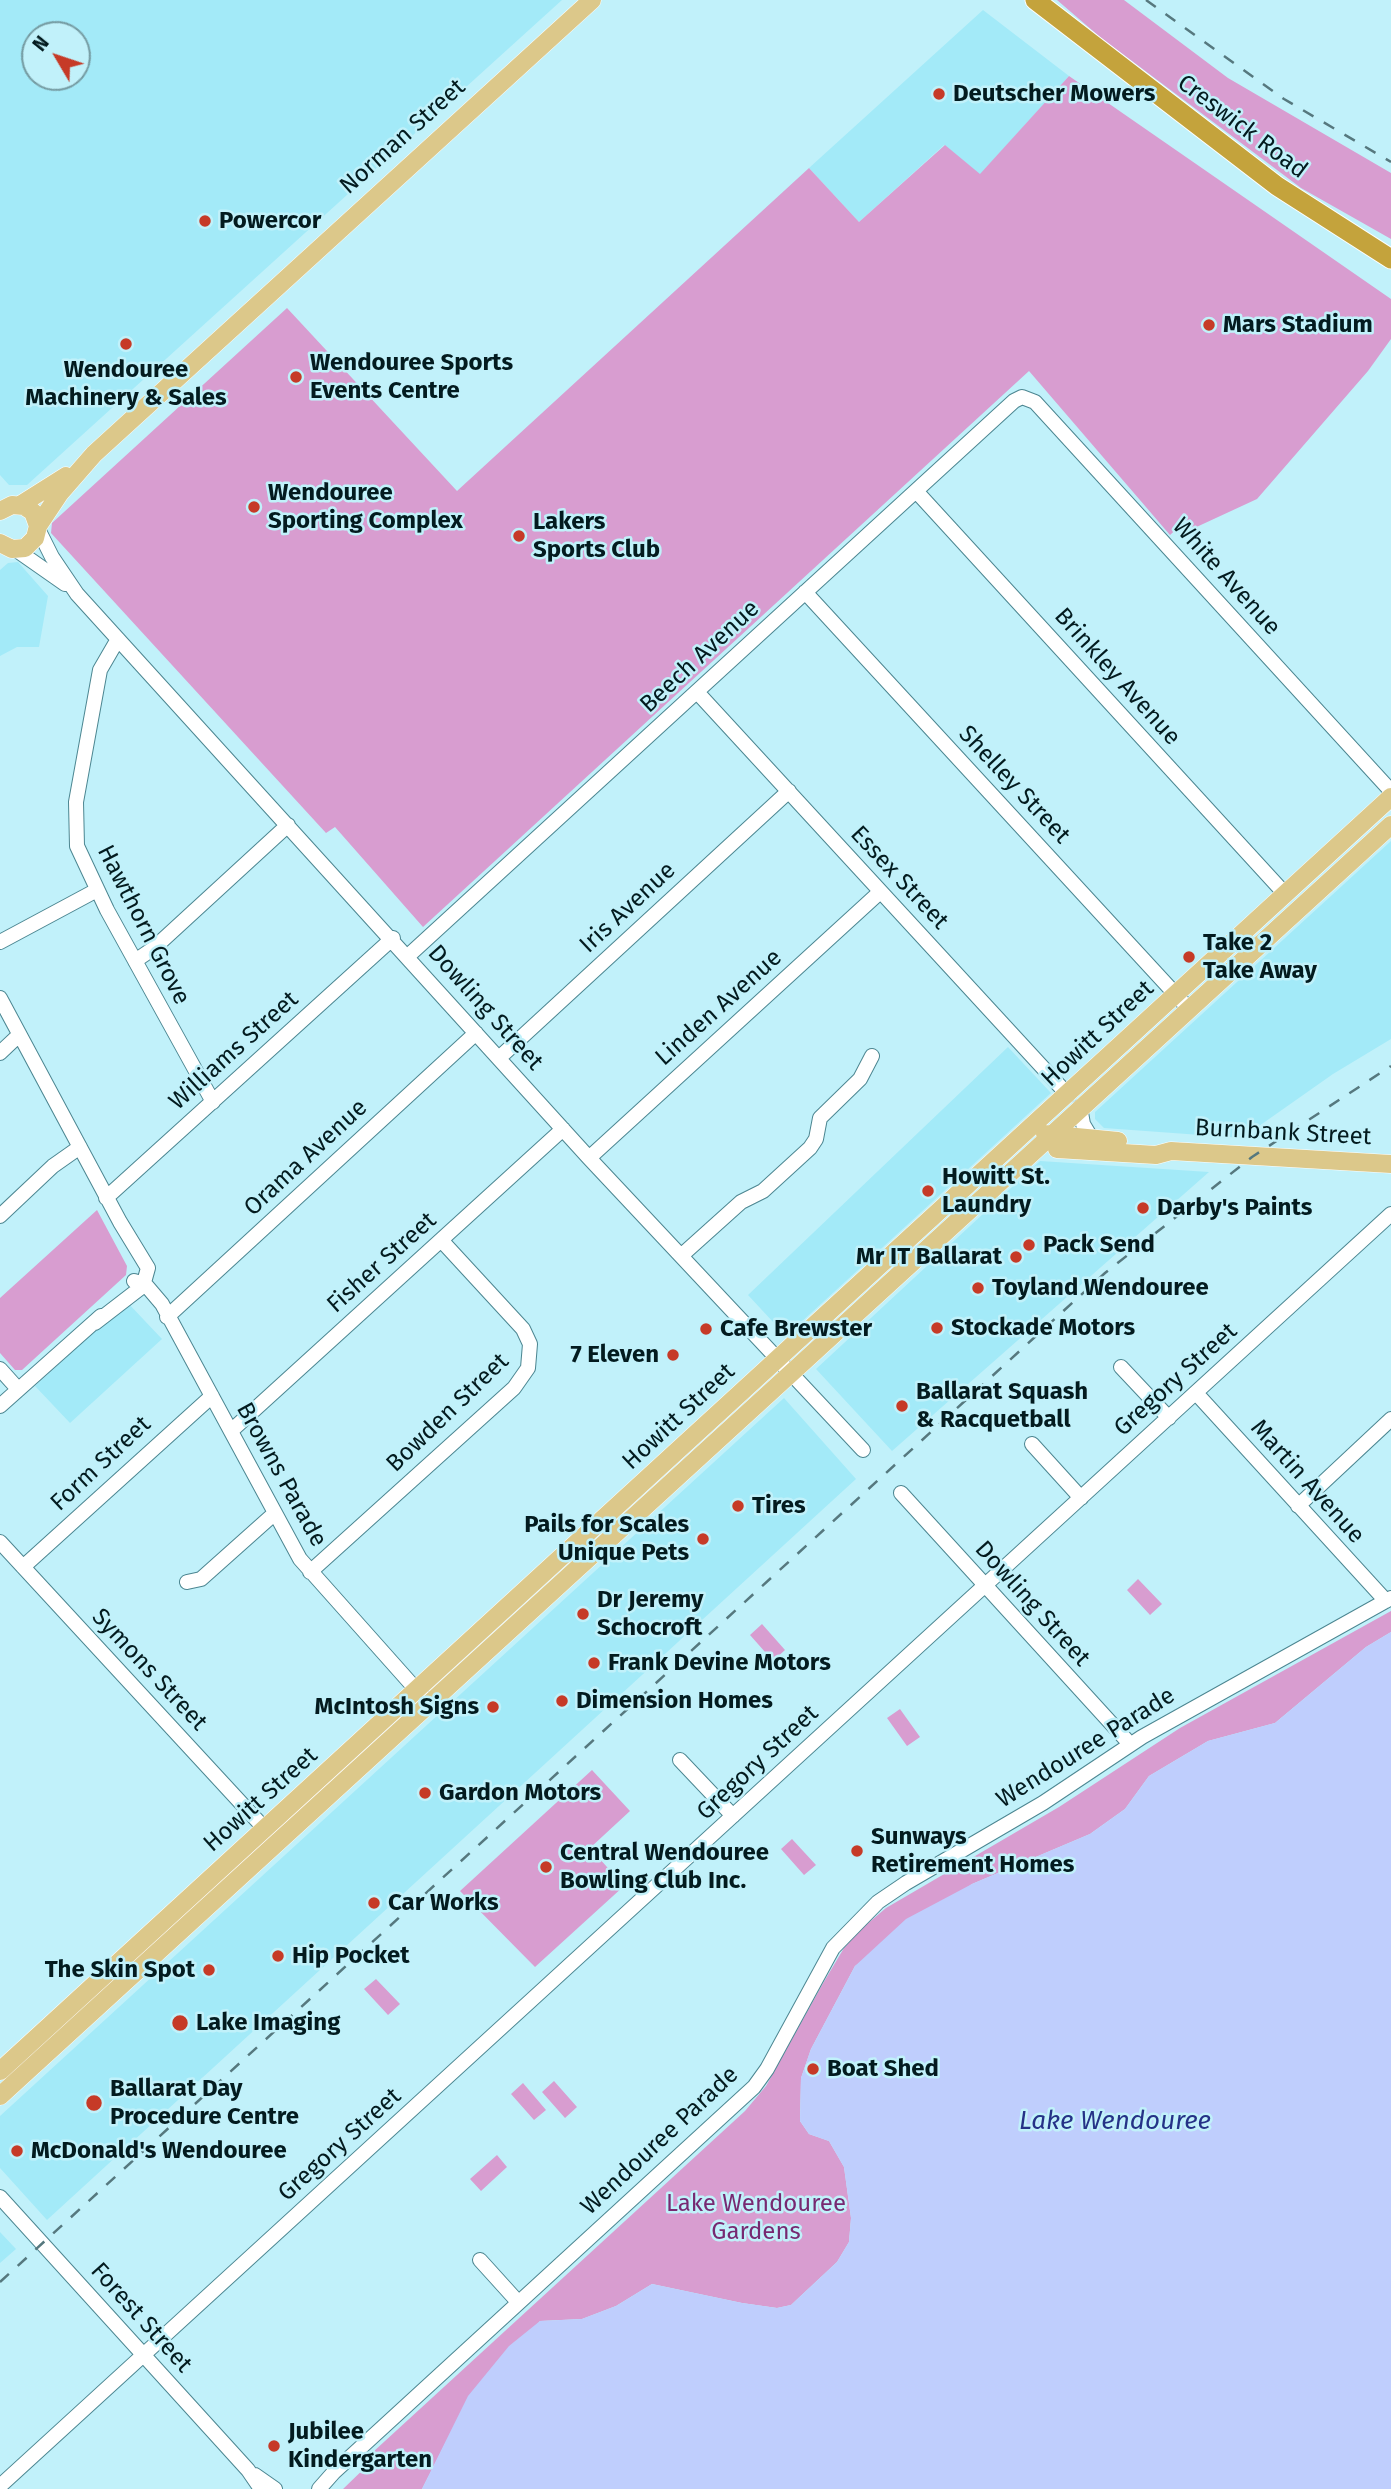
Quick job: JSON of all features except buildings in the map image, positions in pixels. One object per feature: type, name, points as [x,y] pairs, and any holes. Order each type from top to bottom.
[{"type":"highway","name":"Creswick Road","points":[[1035,0],[1277,186],[1391,259]]},
{"type":"main road","name":"Norman Street","points":[[7,549],[33,542],[38,528],[60,493],[94,454],[592,0]]},
{"type":"main road","name":"Norman Street","points":[[12,507],[94,454]]},
{"type":"main road","points":[[12,507],[33,512],[38,528]]},
{"type":"main road","name":"Howitt Street","points":[[0,2096],[778,1359],[945,1220],[1048,1144],[1074,1101],[1176,996],[1391,797]]},
{"type":"main road","name":"Howitt Street","points":[[0,2071],[265,1829],[423,1698],[792,1374],[1032,1128],[1074,1101],[1189,1009],[1391,825]]},
{"type":"main road","name":"Burnbank Street","points":[[1032,1128],[1048,1144],[1156,1155],[1171,1151],[1391,1164]]},
{"type":"main road","name":"Burnbank Street","points":[[1048,1144],[1092,1139],[1154,1143],[1171,1151]]},
{"type":"street","name":"Beech Avenue","points":[[408,956],[1014,401],[1025,397]]},
{"type":"street","name":"White Avenue","points":[[1025,397],[1035,402],[1391,790]]},
{"type":"street","name":"Brinkley Avenue","points":[[916,491],[1286,895]]},
{"type":"street","points":[[0,495],[12,507]]},
{"type":"street","name":"Dowling Street","points":[[38,528],[52,557],[77,594],[393,938],[589,1158],[863,1450]]},
{"type":"street","name":"Dowling Street","points":[[7,549],[77,594]]},
{"type":"street","name":"Shelley Street","points":[[805,592],[1189,1009]]},
{"type":"street","name":"Hawthorn Grove","points":[[118,639],[100,670],[75,815],[77,846],[97,890],[213,1102]]},
{"type":"street","name":"Essex Street","points":[[697,692],[1074,1101]]},
{"type":"street","name":"Iris Avenue","points":[[499,1058],[789,792]]},
{"type":"street","points":[[135,961],[154,948],[288,825]]},
{"type":"street","points":[[0,942],[97,890]]},
{"type":"street","name":"Linden Avenue","points":[[589,1158],[880,892]]},
{"type":"street","name":"Williams Street","points":[[106,1198],[393,938]]},
{"type":"street","points":[[0,998],[106,1198],[146,1264],[148,1274],[139,1285],[0,1406]]},
{"type":"street","name":"Orama Avenue","points":[[167,1317],[476,1032]]},
{"type":"street","points":[[0,1053],[19,1035]]},
{"type":"street","points":[[682,1255],[741,1202],[764,1191],[810,1148],[816,1139],[820,1118],[858,1082],[872,1056]]},
{"type":"street","points":[[1074,1101],[1092,1139]]},
{"type":"street","name":"Fisher Street","points":[[231,1431],[563,1129]]},
{"type":"street","points":[[0,1216],[53,1167],[80,1147]]},
{"type":"street","name":"Gregory Street","points":[[0,2486],[1391,1214]]},
{"type":"street","name":"Bowden Street","points":[[310,1572],[514,1388],[528,1368],[530,1344],[523,1329],[441,1240]]},
{"type":"street","name":"Browns Parade","points":[[139,1285],[167,1317],[297,1555],[423,1698]]},
{"type":"street","points":[[1121,1367],[1169,1418]]},
{"type":"street","points":[[0,1369],[18,1389]]},
{"type":"street","name":"Martin Avenue","points":[[1196,1393],[1298,1506],[1389,1600]]},
{"type":"street","name":"Form Street","points":[[23,1567],[212,1396]]},
{"type":"street","points":[[1298,1506],[1391,1419]]},
{"type":"street","points":[[1032,1444],[1081,1497]]},
{"type":"street","name":"Dowling Street","points":[[901,1493],[1130,1744]]},
{"type":"street","points":[[187,1581],[201,1579],[275,1513]]},
{"type":"street","name":"Symons Street","points":[[2,1549],[23,1567],[265,1829]]},
{"type":"street","name":"Wendouree Parade","points":[[319,2489],[334,2472],[754,2087],[767,2070],[833,1948],[866,1912],[906,1882],[1044,1803],[1130,1744],[1389,1600]]},
{"type":"street","points":[[680,1760],[733,1816]]},
{"type":"street","name":"Forest Street","points":[[0,2197],[248,2470],[261,2489]]},
{"type":"street","points":[[480,2260],[518,2302]]},
{"type":"street","name":"Forest Street","points":[[248,2470],[275,2489]]},
{"type":"street","name":"Wendouree Parade","points":[[309,2489],[334,2472]]},
{"type":"shaded area","points":[[0,0],[562,0],[27,485],[9,485],[0,475]]},
{"type":"shaded area","points":[[983,10],[1069,76],[980,175],[944,145],[859,222],[809,168]]},
{"type":"shaded area","points":[[18,562],[48,596],[39,647],[17,647],[0,656],[0,570],[8,563]]},
{"type":"shaded area","points":[[1391,841],[1391,1039],[1333,1074],[1242,1138],[1104,1128],[1095,1119],[1095,1112]]},
{"type":"shaded area","points":[[1008,1047],[1051,1093],[786,1336],[748,1295]]},
{"type":"shaded area","points":[[1040,1161],[1209,1172],[892,1451],[816,1369]]},
{"type":"shaded area","points":[[127,1302],[162,1339],[70,1423],[35,1386]]},
{"type":"shaded area","points":[[784,1398],[856,1479],[47,2220],[0,2168],[0,2116]]},
{"type":"shaded area","points":[[0,2232],[16,2249],[0,2263]]},
{"type":"green space","points":[[1057,0],[1124,0],[1228,78],[1391,173],[1391,239],[1301,188],[1100,37]]},
{"type":"green space","points":[[1069,76],[1391,299],[1391,339],[1368,371],[1257,499],[1190,530],[1183,523],[1170,535],[1029,371],[423,927],[335,827],[326,833],[51,533],[52,523],[287,308],[457,491],[809,168],[859,222],[945,145],[980,174]]},
{"type":"green space","points":[[97,1210],[127,1266],[126,1275],[22,1370],[15,1370],[0,1353],[0,1298]]},
{"type":"green space","points":[[1138,1579],[1162,1604],[1150,1615],[1127,1590]]},
{"type":"green space","name":"Lake Wendouree Gardens","points":[[1391,1611],[1391,1632],[1366,1647],[1275,1723],[1208,1741],[1149,1776],[1125,1809],[1090,1834],[972,1884],[855,1966],[811,2049],[801,2078],[800,2121],[809,2134],[829,2141],[844,2167],[851,2218],[849,2242],[837,2262],[791,2305],[777,2308],[742,2303],[652,2284],[616,2306],[582,2319],[540,2321],[445,2444],[422,2489],[343,2489],[373,2460],[373,2452],[745,2111],[766,2086],[844,1948],[886,1908],[1059,1807],[1180,1728]]},
{"type":"green space","points":[[762,1624],[785,1650],[773,1661],[750,1635]]},
{"type":"green space","points":[[900,1709],[920,1737],[907,1746],[887,1718]]},
{"type":"green space","name":"Central Wendouree Bowling Club Inc.","points":[[592,1770],[630,1811],[590,1848],[624,1886],[535,1967],[460,1891]]},
{"type":"green space","points":[[792,1839],[816,1865],[804,1875],[781,1849]]},
{"type":"green space","points":[[376,1979],[400,2004],[388,2015],[364,1989]]},
{"type":"green space","points":[[554,2081],[577,2107],[565,2118],[542,2092]]},
{"type":"green space","points":[[523,2083],[546,2110],[534,2120],[511,2094]]},
{"type":"green space","points":[[497,2155],[507,2167],[481,2191],[470,2179]]},
{"type":"water","name":"Lake Wendouree","points":[[1391,1632],[1391,2489],[422,2489],[468,2396],[509,2346],[540,2321],[582,2319],[616,2306],[652,2284],[742,2303],[777,2308],[791,2305],[837,2262],[849,2242],[851,2218],[844,2167],[829,2141],[809,2134],[800,2121],[801,2078],[811,2049],[855,1966],[906,1919],[972,1884],[1090,1834],[1125,1809],[1149,1776],[1208,1741],[1275,1723],[1366,1647]]},
{"type":"railway","points":[[1146,0],[1284,99],[1391,162]]},
{"type":"railway","points":[[0,2282],[1105,1273],[1252,1157],[1391,1066]]},
{"type":"place","name":"Deutscher Mowers","points":[[939,94]]},
{"type":"place","name":"Powercor","points":[[205,221]]},
{"type":"place","name":"Mars Stadium","points":[[1209,325]]},
{"type":"place","name":"Wendouree Machinery & Sales","points":[[126,344]]},
{"type":"place","name":"Wendouree Sports Events Centre","points":[[296,377]]},
{"type":"place","name":"Wendouree Sporting Complex","points":[[254,507]]},
{"type":"place","name":"Lakers Sports Club","points":[[519,536]]},
{"type":"place","name":"Take 2 Take Away","points":[[1189,957]]},
{"type":"place","name":"Howitt St. Laundry","points":[[928,1191]]},
{"type":"place","name":"Darby's Paints","points":[[1143,1208]]},
{"type":"place","name":"Pack Send","points":[[1029,1245]]},
{"type":"place","name":"Mr IT Ballarat","points":[[1016,1257]]},
{"type":"place","name":"Toyland Wendouree","points":[[978,1288]]},
{"type":"place","name":"Stockade Motors","points":[[937,1328]]},
{"type":"place","name":"Cafe Brewster","points":[[706,1329]]},
{"type":"place","name":"7 Eleven","points":[[673,1355]]},
{"type":"place","name":"Ballarat Squash & Racquetball","points":[[902,1406]]},
{"type":"place","name":"Tires","points":[[738,1506]]},
{"type":"place","name":"Pails for Scales Unique Pets","points":[[703,1539]]},
{"type":"place","name":"Dr Jeremy Schocroft","points":[[583,1614]]},
{"type":"place","name":"Frank Devine Motors","points":[[594,1663]]},
{"type":"place","name":"Dimension Homes","points":[[562,1701]]},
{"type":"place","name":"McIntosh Signs","points":[[493,1707]]},
{"type":"place","name":"Gardon Motors","points":[[425,1793]]},
{"type":"place","name":"Sunways Retirement Homes","points":[[857,1851]]},
{"type":"place","name":"Central Wendouree Bowling Club Inc.","points":[[546,1867]]},
{"type":"place","name":"Car Works","points":[[374,1903]]},
{"type":"place","name":"Hip Pocket","points":[[278,1956]]},
{"type":"place","name":"The Skin Spot","points":[[209,1970]]},
{"type":"place","name":"Lake Imaging","points":[[180,2023]]},
{"type":"place","name":"Boat Shed","points":[[813,2069]]},
{"type":"place","name":"Ballarat Day Procedure Centre","points":[[94,2103]]},
{"type":"place","name":"McDonald's Wendouree","points":[[17,2151]]},
{"type":"place","name":"Jubilee Kindergarten","points":[[274,2446]]}]
